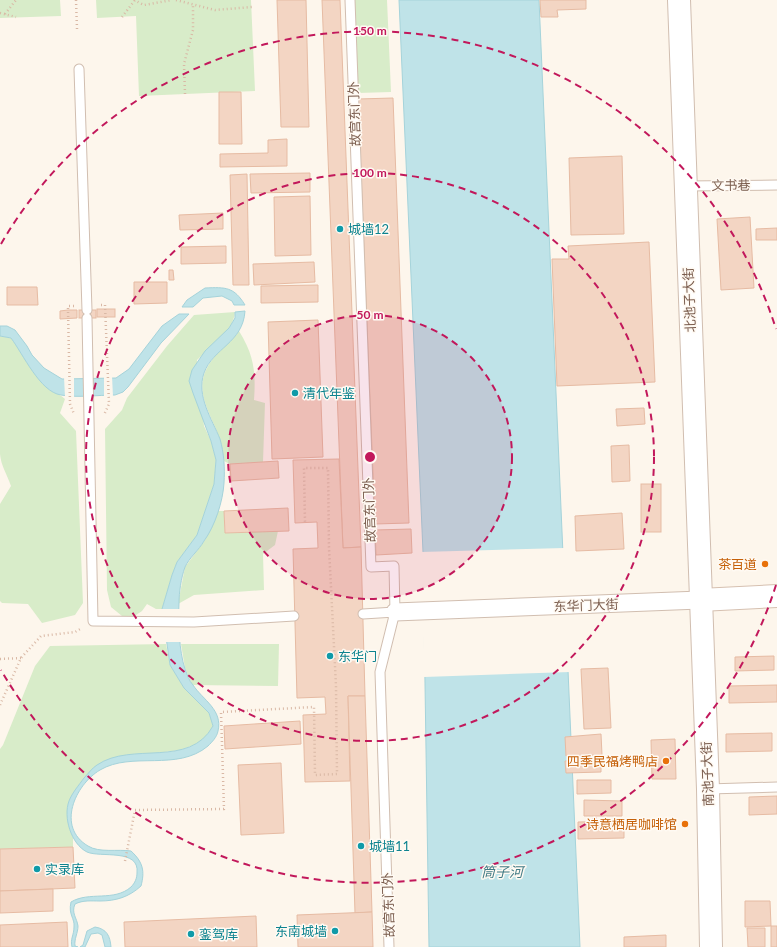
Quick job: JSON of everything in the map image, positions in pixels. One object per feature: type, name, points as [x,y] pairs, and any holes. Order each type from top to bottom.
[{"type":"street","name":"北池子大街","points":[[679,0],[700,600]]},
{"type":"street","name":"东华门大街","points":[[395,612],[571,606],[777,596]]},
{"type":"street","name":"南池子大街","points":[[700,600],[708,789],[711,947]]},
{"type":"lane","name":"故宫东门外","points":[[350,0],[371,567],[394,566],[395,612],[380,672],[389,947]]},
{"type":"lane","points":[[78,68],[87,314],[93,621],[194,622],[294,616]]},
{"type":"lane","name":"文书巷","points":[[685,186],[777,185]]},
{"type":"lane","points":[[363,614],[395,612]]},
{"type":"lane","points":[[708,789],[777,787]]},
{"type":"path","points":[[6,14],[16,0]]},
{"type":"path","points":[[76,0],[77,29]]},
{"type":"path","points":[[122,17],[134,0],[144,6],[172,0]]},
{"type":"path","points":[[176,0],[193,6],[215,10],[252,7]]},
{"type":"path","points":[[185,94],[184,64],[193,30],[193,6]]},
{"type":"path","points":[[0,13],[16,17]]},
{"type":"path","points":[[106,309],[109,404]]},
{"type":"path","points":[[68,310],[70,404]]},
{"type":"path","points":[[125,861],[135,810],[224,809],[221,712],[314,707],[315,775],[337,774],[336,686],[329,548],[328,468],[304,468],[305,523]]},
{"type":"path","points":[[0,705],[21,658],[41,636],[75,632],[93,621]]},
{"type":"path","points":[[0,660],[21,658]]},
{"type":"green space","points":[[0,0],[60,0],[61,16],[0,18]]},
{"type":"green space","points":[[96,0],[251,0],[255,91],[139,96],[136,16],[97,18]]},
{"type":"green space","points":[[354,0],[387,0],[391,92],[358,93]]},
{"type":"green space","points":[[235,312],[226,333],[197,360],[204,426],[211,441],[216,460],[214,484],[197,535],[177,562],[162,609],[156,609],[147,604],[142,611],[133,617],[122,616],[111,607],[107,590],[105,429],[122,410],[127,398],[167,346],[194,315]]},
{"type":"green space","points":[[239,331],[248,348],[253,364],[255,381],[254,400],[265,403],[263,462],[230,464],[224,461],[220,440],[204,400],[202,391],[206,371],[212,360]]},
{"type":"green space","points":[[0,336],[11,338],[44,385],[65,399],[60,413],[76,431],[83,603],[75,615],[42,623],[28,604],[2,603],[0,601],[0,504],[11,486],[0,454]]},
{"type":"green space","points":[[218,511],[224,511],[225,533],[278,531],[275,545],[263,554],[264,590],[194,595],[178,604],[185,567],[205,540]]},
{"type":"green space","points":[[166,644],[170,665],[184,688],[209,713],[213,726],[207,736],[199,743],[181,750],[109,759],[73,793],[69,825],[73,837],[73,847],[0,849],[0,749],[3,745],[35,666],[50,646]]},
{"type":"green space","points":[[181,644],[279,644],[278,686],[192,685],[185,668]]},
{"type":"water","name":"筒子河","points":[[399,0],[539,0],[580,947],[429,947],[423,552]]},
{"type":"water","points":[[205,288],[229,289],[241,299],[245,305],[234,305],[232,301],[222,296],[203,298],[193,307],[182,307],[187,300]]},
{"type":"water","points":[[245,311],[243,322],[239,331],[208,364],[204,373],[202,382],[203,399],[220,439],[224,461],[223,490],[218,513],[212,528],[185,567],[179,595],[180,645],[183,662],[190,682],[215,711],[218,717],[219,724],[217,733],[208,746],[196,754],[169,760],[126,762],[113,765],[100,770],[83,786],[73,806],[71,818],[73,828],[78,838],[92,848],[131,851],[138,859],[142,867],[143,876],[141,886],[127,896],[106,901],[84,901],[75,904],[74,913],[78,926],[75,946],[78,947],[72,947],[71,942],[74,924],[70,910],[71,902],[86,897],[124,892],[134,884],[137,873],[136,865],[132,860],[126,857],[118,855],[93,854],[81,848],[77,843],[70,830],[67,815],[67,807],[74,792],[93,768],[111,758],[127,755],[175,751],[190,747],[203,739],[213,726],[209,713],[184,688],[170,665],[162,609],[177,562],[197,535],[214,484],[216,460],[211,441],[189,381],[192,370],[205,351],[229,328],[235,318],[235,312]]},
{"type":"water","points":[[179,314],[189,314],[161,343],[128,387],[123,392],[115,395],[74,396],[61,395],[53,392],[39,380],[11,338],[0,336],[0,326],[7,326],[15,330],[32,355],[44,368],[62,379],[116,378],[129,369],[162,326]]},
{"type":"water","points":[[95,927],[105,931],[110,940],[111,947],[105,947],[102,935],[98,933],[91,934],[85,947],[80,947],[83,945],[87,931]]},
{"type":"pier","points":[[104,376],[112,376],[113,397],[104,397]]},
{"type":"pier","points":[[64,377],[74,377],[74,397],[65,397]]},
{"type":"pier","points":[[564,548],[570,672],[424,677],[421,552]]},
{"type":"pier","points":[[160,609],[181,609],[183,642],[164,642]]},
{"type":"building","points":[[277,0],[306,0],[309,127],[281,127]]},
{"type":"building","name":"城墙12","points":[[322,0],[340,0],[361,547],[343,548]]},
{"type":"building","points":[[540,0],[586,0],[586,9],[557,10],[558,17],[541,17]]},
{"type":"building","points":[[219,92],[241,92],[242,144],[219,144]]},
{"type":"building","points":[[393,98],[409,523],[375,524],[358,99]]},
{"type":"building","points":[[287,139],[287,166],[220,167],[220,154],[268,153],[268,140]]},
{"type":"building","points":[[622,156],[624,234],[571,235],[569,158]]},
{"type":"building","points":[[310,173],[310,192],[251,193],[250,174]]},
{"type":"building","points":[[247,174],[249,285],[233,285],[230,175]]},
{"type":"building","points":[[310,196],[311,255],[275,256],[274,197]]},
{"type":"building","points":[[223,213],[223,229],[180,230],[179,215]]},
{"type":"building","points":[[750,217],[754,288],[721,290],[717,219]]},
{"type":"building","points":[[777,228],[777,240],[756,240],[756,229]]},
{"type":"building","points":[[649,242],[655,382],[557,386],[552,259],[569,259],[568,246]]},
{"type":"building","points":[[226,246],[226,263],[181,264],[181,247]]},
{"type":"building","points":[[314,262],[315,282],[254,285],[253,264]]},
{"type":"building","points":[[169,270],[173,270],[174,280],[169,280]]},
{"type":"building","points":[[134,282],[167,282],[167,303],[134,304]]},
{"type":"building","points":[[318,285],[318,302],[261,303],[261,286]]},
{"type":"building","points":[[7,287],[37,287],[38,305],[7,305]]},
{"type":"building","points":[[97,309],[115,309],[115,317],[97,317]]},
{"type":"building","points":[[77,310],[77,318],[60,319],[60,311]]},
{"type":"building","points":[[79,310],[96,310],[96,318],[79,318]]},
{"type":"building","name":"清代年鉴","points":[[318,320],[323,457],[272,459],[268,322]]},
{"type":"building","points":[[644,408],[645,424],[617,426],[616,409]]},
{"type":"building","points":[[629,445],[630,481],[612,482],[611,446]]},
{"type":"building","name":"东华门","points":[[339,459],[343,548],[361,547],[365,696],[348,696],[350,781],[305,782],[303,715],[326,714],[325,697],[297,698],[293,549],[318,548],[317,522],[295,523],[293,460]]},
{"type":"building","points":[[278,461],[279,478],[231,481],[230,464]]},
{"type":"building","points":[[641,484],[661,484],[661,532],[641,532]]},
{"type":"building","points":[[288,508],[289,531],[225,533],[224,511]]},
{"type":"building","points":[[622,513],[624,549],[576,551],[575,516]]},
{"type":"building","points":[[411,529],[412,553],[376,555],[375,530]]},
{"type":"building","points":[[774,656],[774,670],[735,671],[735,657]]},
{"type":"building","points":[[608,668],[611,728],[584,729],[581,669]]},
{"type":"building","points":[[777,685],[777,702],[729,703],[729,686]]},
{"type":"building","name":"城墙11","points":[[348,696],[365,696],[372,912],[355,913]]},
{"type":"building","points":[[300,721],[301,744],[225,749],[224,726]]},
{"type":"building","points":[[772,733],[772,751],[726,752],[726,734]]},
{"type":"building","points":[[601,734],[602,755],[566,756],[565,737]]},
{"type":"building","points":[[675,739],[676,779],[652,779],[651,740]]},
{"type":"building","points":[[601,759],[601,772],[566,773],[565,761]]},
{"type":"building","points":[[281,763],[284,833],[241,835],[238,765]]},
{"type":"building","points":[[577,780],[611,780],[611,793],[577,794]]},
{"type":"building","points":[[777,796],[777,814],[749,815],[749,797]]},
{"type":"building","points":[[584,800],[622,801],[622,816],[584,816]]},
{"type":"building","points":[[624,821],[624,838],[578,839],[578,822]]},
{"type":"building","name":"实录库","points":[[73,847],[75,888],[0,891],[0,849]]},
{"type":"building","points":[[53,889],[53,911],[0,913],[0,891]]},
{"type":"building","points":[[745,901],[770,901],[771,926],[745,927]]},
{"type":"building","name":"东南城墙","points":[[372,912],[373,947],[298,947],[297,915]]},
{"type":"building","name":"銮驾库","points":[[256,916],[257,947],[125,947],[124,922]]},
{"type":"building","points":[[67,922],[68,947],[0,947],[0,925]]},
{"type":"building","points":[[771,926],[777,926],[777,947],[771,947]]},
{"type":"building","points":[[747,928],[765,928],[765,947],[748,947]]},
{"type":"building","points":[[666,935],[666,947],[624,947],[624,937]]},
{"type":"place","name":"城墙12","points":[[340,229]]},
{"type":"place","name":"清代年鉴","points":[[295,393]]},
{"type":"place","name":"茶百道","points":[[765,564]]},
{"type":"place","name":"东华门","points":[[330,656]]},
{"type":"place","name":"四季民福烤鸭店","points":[[666,761]]},
{"type":"place","name":"诗意栖居咖啡馆","points":[[685,824]]},
{"type":"place","name":"城墙11","points":[[361,846]]},
{"type":"place","name":"实录库","points":[[37,869]]},
{"type":"place","name":"东南城墙","points":[[335,931]]},
{"type":"place","name":"銮驾库","points":[[191,934]]}]
